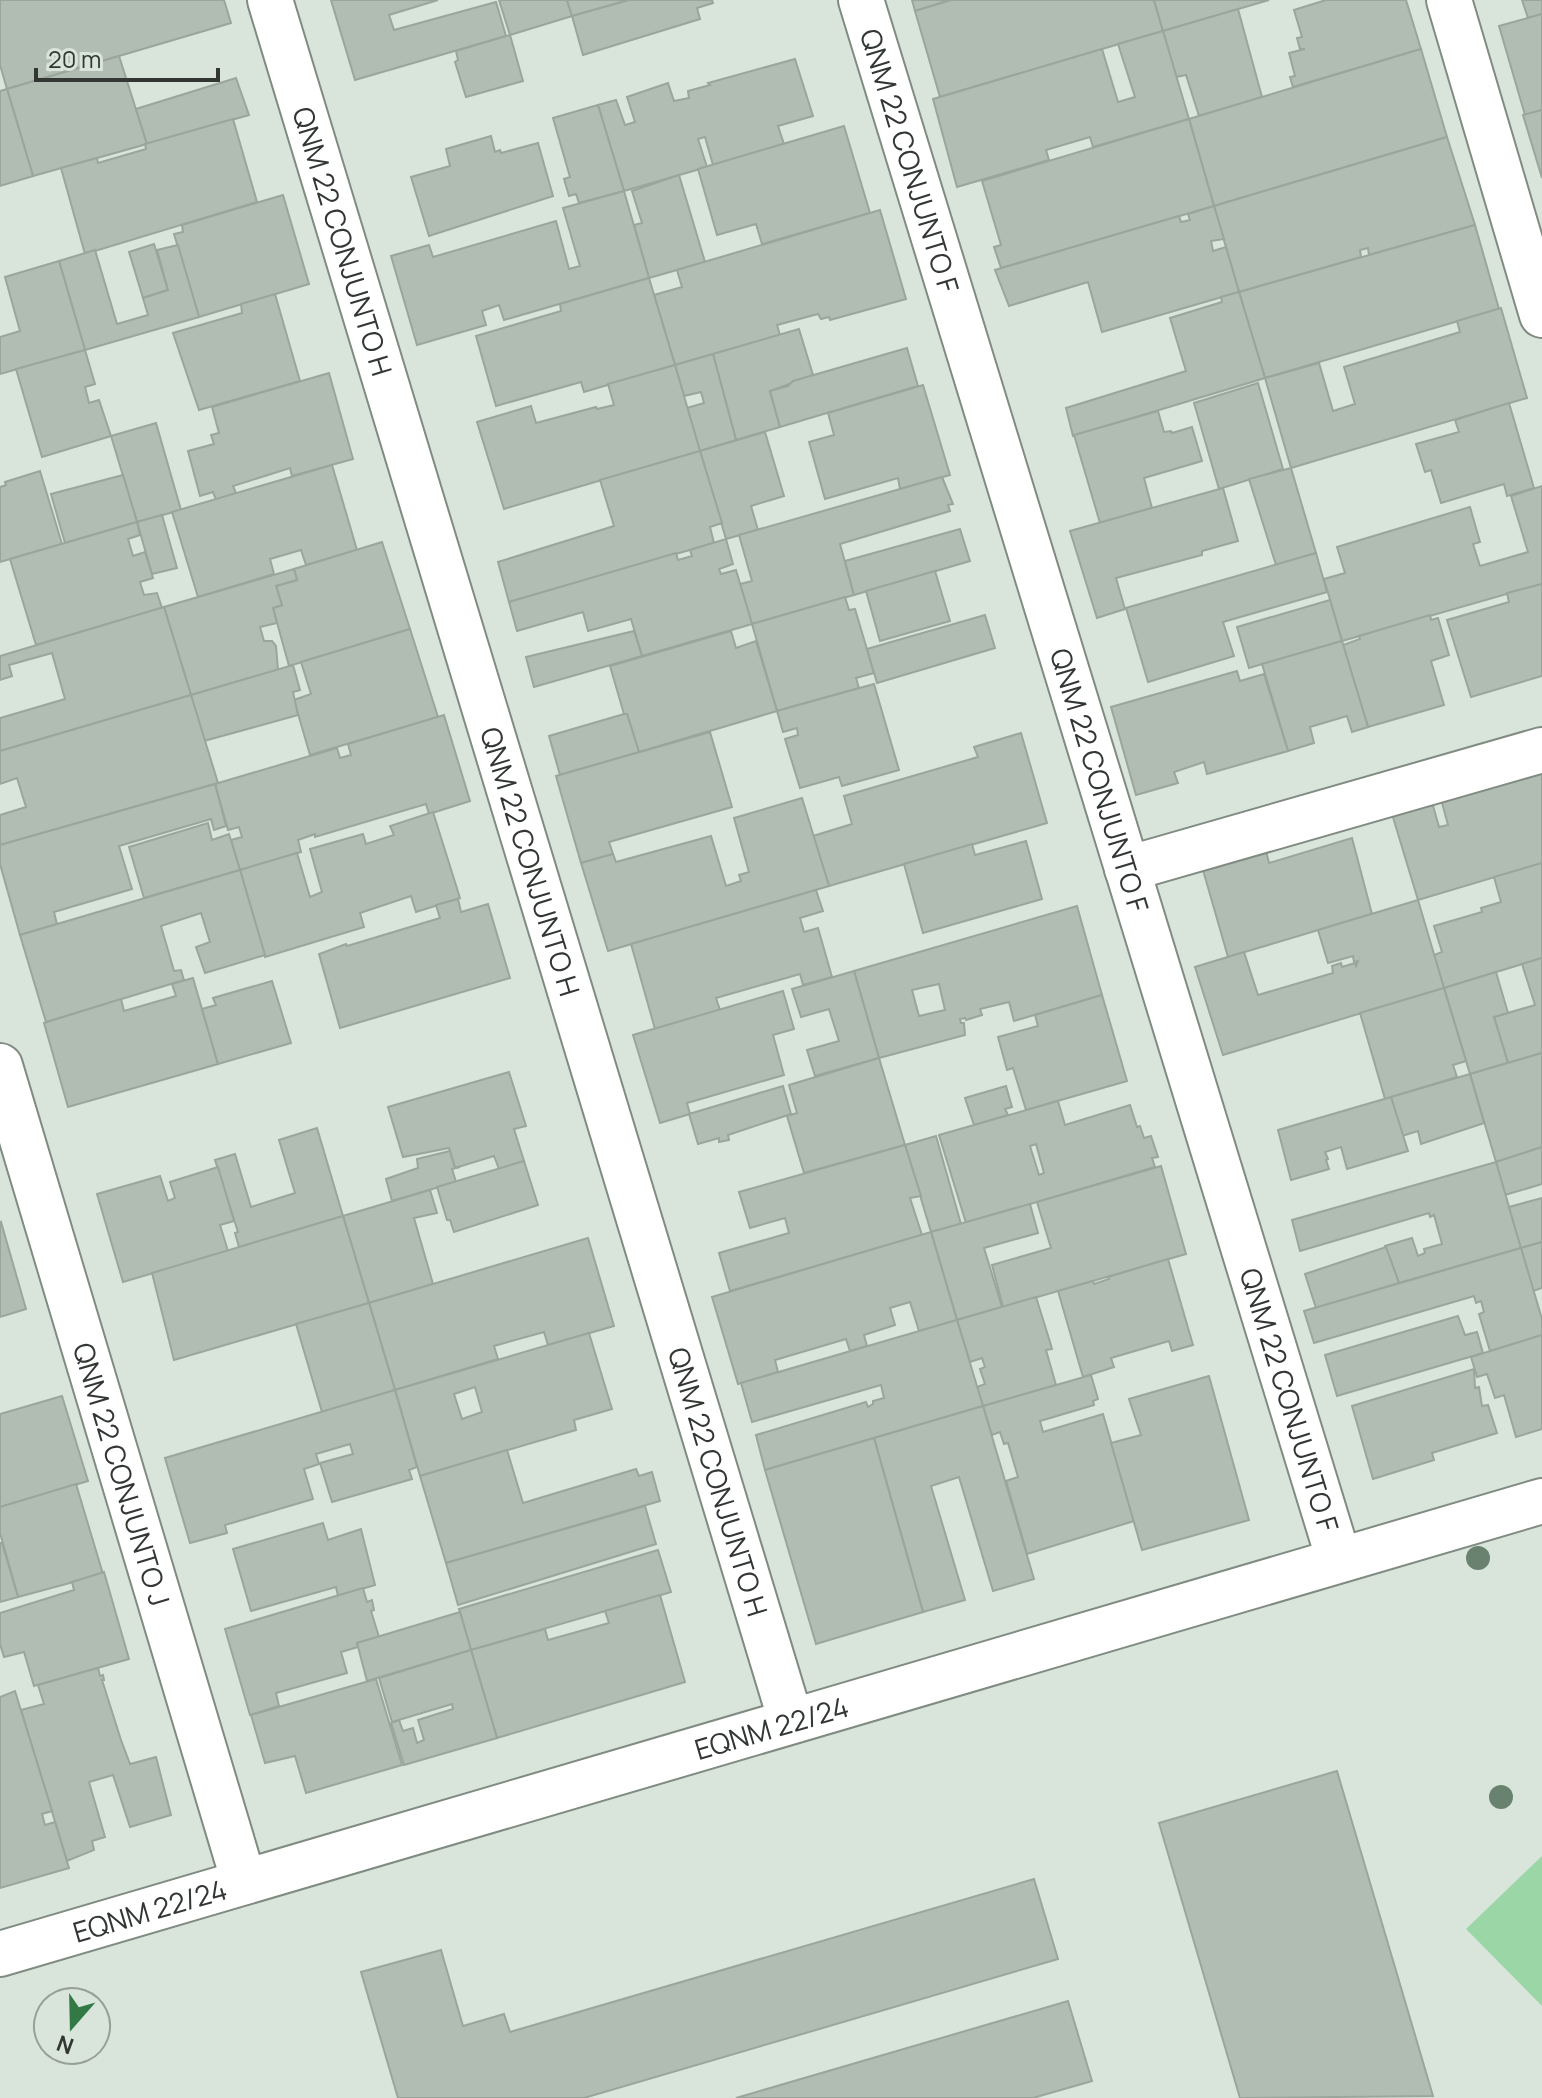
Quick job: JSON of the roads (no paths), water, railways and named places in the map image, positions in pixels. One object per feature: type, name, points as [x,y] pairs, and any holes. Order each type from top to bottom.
[{"type":"street","name":"QNM 22 CONJUNTO H","points":[[270,0],[791,1721]]},
{"type":"street","name":"QNM 22 CONJUNTO F","points":[[861,0],[1339,1560]]},
{"type":"street","points":[[1449,0],[1542,315]]},
{"type":"street","points":[[1127,869],[1542,750]]},
{"type":"street","name":"QNM 22 CONJUNTO J","points":[[0,1066],[244,1882]]},
{"type":"street","name":"EQNM 22/24","points":[[0,1954],[1542,1501]]}]
